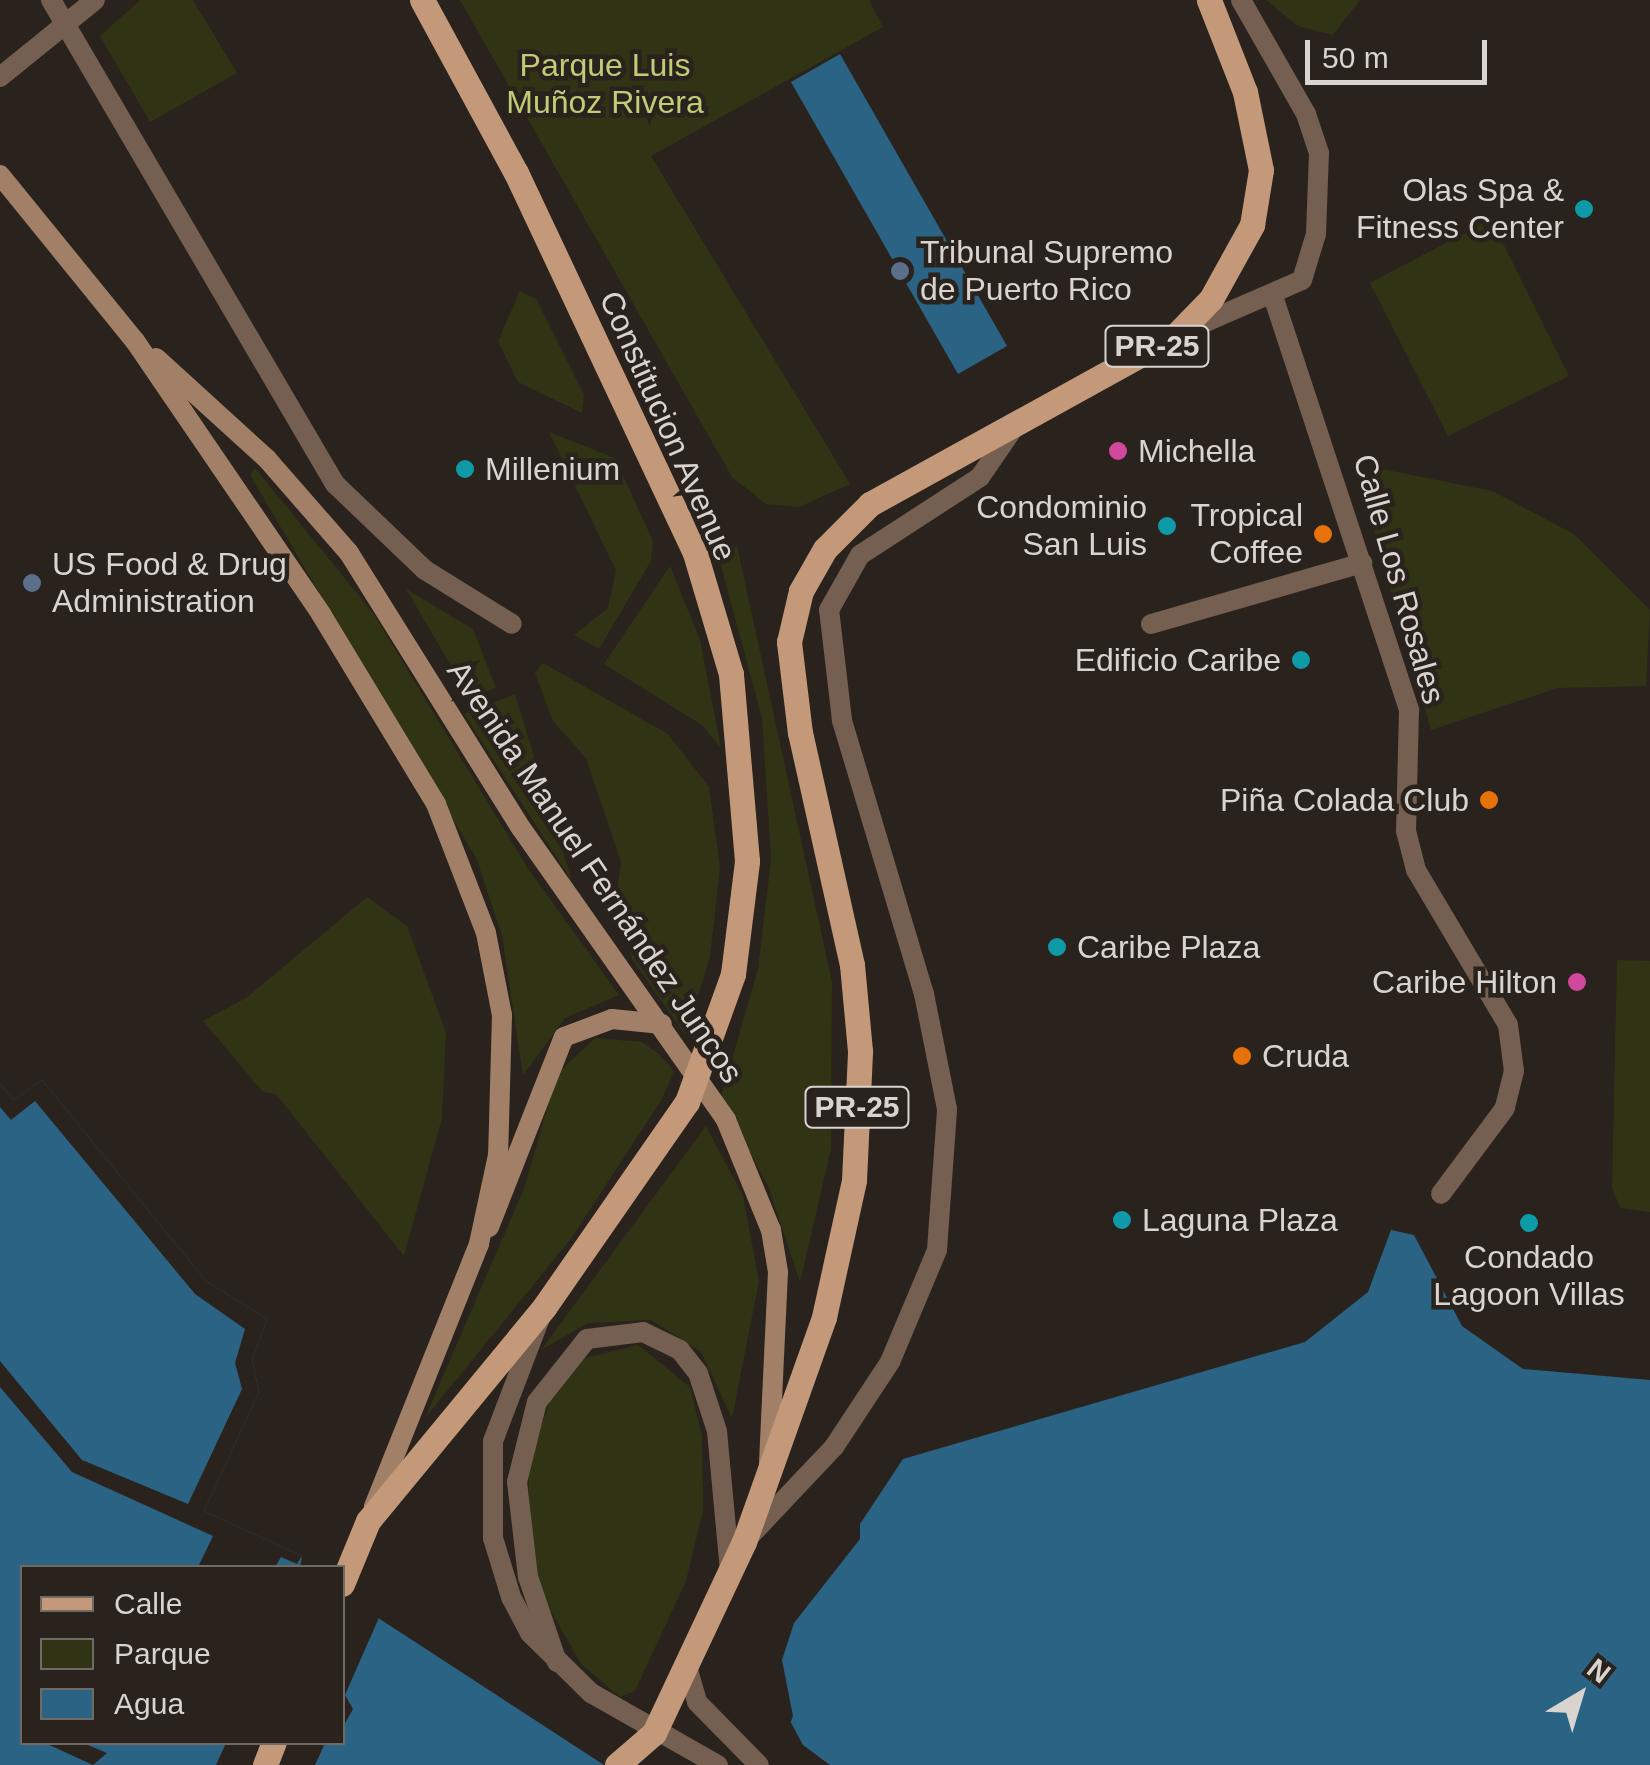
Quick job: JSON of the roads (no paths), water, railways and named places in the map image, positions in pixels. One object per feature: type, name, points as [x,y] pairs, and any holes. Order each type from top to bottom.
[{"type":"main road","name":"Constitucion Avenue","points":[[422,0],[516,174],[695,553],[732,674],[747,804],[744,900],[714,1044],[635,1187],[545,1306]]},
{"type":"main road","name":"PR-25","points":[[769,1474],[824,1317],[854,1180],[860,1051],[788,642],[812,568],[870,504],[1176,335],[1232,267],[1252,225],[1261,170],[1244,92],[1209,0]]},
{"type":"main road","name":"Avenida Manuel Fernández Juncos","points":[[0,175],[135,342],[321,614],[436,804],[467,875],[502,1015],[498,1155],[479,1244],[368,1521]]},
{"type":"main road","name":"Avenida Manuel Fernández Juncos","points":[[135,342],[254,446],[349,553],[521,828],[726,1120],[771,1230],[778,1272],[764,1407],[769,1474]]},
{"type":"main road","points":[[479,1244],[504,1202],[530,1107],[564,1037],[612,1019],[662,1024]]},
{"type":"main road","points":[[348,1572],[368,1521],[545,1306]]},
{"type":"main road","points":[[651,1765],[654,1733],[688,1670],[769,1474]]},
{"type":"main road","points":[[621,1758],[654,1733]]},
{"type":"street","points":[[50,0],[334,484],[424,570],[512,624]]},
{"type":"street","points":[[0,77],[95,0]]},
{"type":"street","points":[[1176,335],[1274,299],[1302,280],[1316,234],[1319,153],[1241,0]]},
{"type":"street","name":"Calle Los Rosales","points":[[1274,299],[1409,710],[1406,831],[1416,870],[1485,976],[1508,1025],[1514,1071],[1505,1108],[1441,1194]]},
{"type":"street","points":[[744,1542],[834,1447],[890,1362],[937,1250],[947,1109],[924,994],[842,720],[829,610],[860,555],[980,477],[1014,426]]},
{"type":"street","points":[[1151,624],[1362,563]]},
{"type":"street","points":[[545,1306],[493,1441],[490,1494],[511,1598],[557,1662],[654,1733],[718,1765]]},
{"type":"street","points":[[557,1662],[528,1577],[517,1482],[536,1402],[588,1339],[643,1332],[680,1350],[698,1373],[717,1431],[730,1571]]},
{"type":"street","points":[[688,1670],[696,1702],[760,1765]]},
{"type":"water","points":[[840,54],[1007,346],[958,374],[791,82]]},
{"type":"water","points":[[42,1080],[206,1281],[267,1319],[252,1360],[259,1392],[204,1511],[302,1556],[300,1565],[20,1565],[20,1745],[345,1745],[345,1596],[604,1765],[0,1765],[0,1084],[14,1100]]},
{"type":"water","points":[[1391,1230],[1414,1235],[1462,1326],[1523,1369],[1650,1380],[1650,1765],[774,1765],[793,1716],[782,1660],[794,1623],[860,1539],[860,1524],[903,1459],[1305,1342],[1368,1292]]},
{"type":"place","name":"Olas Spa & Fitness Center","points":[[1584,209]]},
{"type":"place","name":"Tribunal Supremo de Puerto Rico","points":[[900,271]]},
{"type":"place","name":"Michella","points":[[1118,451]]},
{"type":"place","name":"Millenium","points":[[465,469]]},
{"type":"place","name":"Condominio San Luis","points":[[1167,526]]},
{"type":"place","name":"Tropical Coffee","points":[[1323,534]]},
{"type":"place","name":"US Food & Drug Administration","points":[[32,583]]},
{"type":"place","name":"Edificio Caribe","points":[[1301,660]]},
{"type":"place","name":"Piña Colada Club","points":[[1489,800]]},
{"type":"place","name":"Caribe Plaza","points":[[1057,947]]},
{"type":"place","name":"Caribe Hilton","points":[[1577,982]]},
{"type":"place","name":"Cruda","points":[[1242,1056]]},
{"type":"place","name":"Laguna Plaza","points":[[1122,1220]]},
{"type":"place","name":"Condado Lagoon Villas","points":[[1529,1223]]},
{"type":"park label","name":"Parque Luis Muñoz Rivera","points":[[605,84]]}]
